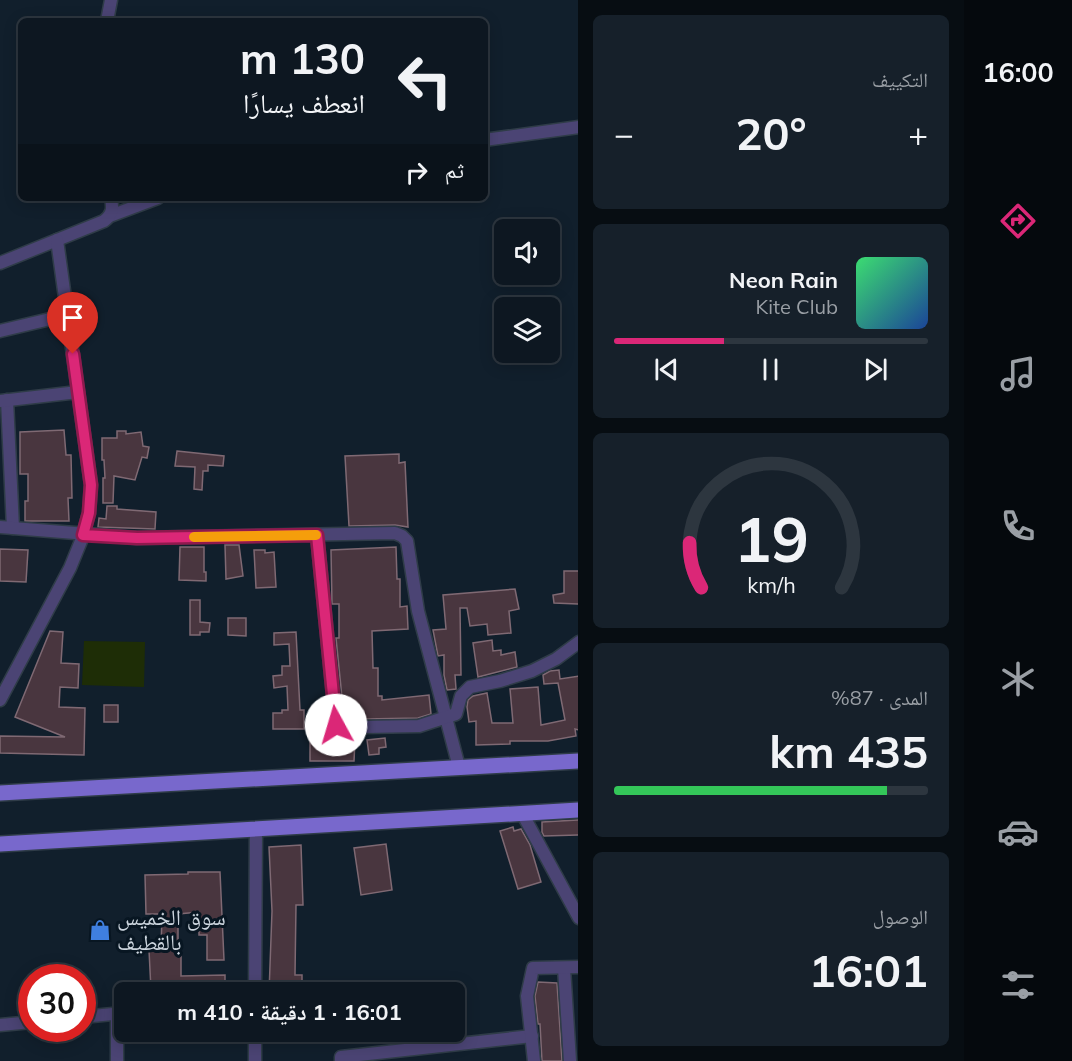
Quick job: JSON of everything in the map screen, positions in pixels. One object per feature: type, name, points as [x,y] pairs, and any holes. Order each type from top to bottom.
[{"type":"main road","points":[[0,793],[578,761]]},
{"type":"main road","points":[[0,844],[578,810]]},
{"type":"street","points":[[108,18],[111,0]]},
{"type":"street","points":[[488,139],[578,127]]},
{"type":"street","points":[[110,216],[111,201]]},
{"type":"street","points":[[0,263],[150,201]]},
{"type":"street","points":[[0,700],[70,568],[89,513],[91,485],[57,240]]},
{"type":"street","points":[[0,331],[67,315]]},
{"type":"street","points":[[13,528],[5,455],[3,400],[78,392]]},
{"type":"street","points":[[0,527],[137,538],[394,533],[402,536],[406,541],[418,611],[459,767]]},
{"type":"street","points":[[317,535],[336,725],[419,726],[456,714],[461,696],[470,687],[532,671],[556,659],[578,643]]},
{"type":"street","points":[[522,813],[578,916]]},
{"type":"street","points":[[255,982],[256,829]]},
{"type":"street","points":[[534,1061],[527,996],[533,968],[578,967]]},
{"type":"street","points":[[564,968],[570,1061]]},
{"type":"street","points":[[96,1016],[114,1014]]},
{"type":"street","points":[[0,1025],[18,1023]]},
{"type":"street","points":[[341,1061],[341,1057],[532,1036]]},
{"type":"street","points":[[117,1061],[119,1042]]},
{"type":"street","points":[[255,1042],[255,1061]]},
{"type":"green space","points":[[84,641],[145,642],[144,687],[82,685]]},
{"type":"building","points":[[64,430],[66,455],[71,455],[72,498],[68,498],[69,521],[25,521],[28,474],[20,474],[20,432]]},
{"type":"building","points":[[117,431],[126,431],[126,434],[141,432],[143,446],[149,447],[147,458],[142,457],[135,480],[114,476],[113,503],[103,503],[103,478],[105,478],[102,438],[117,438]]},
{"type":"building","points":[[177,451],[224,456],[223,466],[208,465],[208,471],[203,471],[202,490],[194,489],[195,467],[175,466]]},
{"type":"building","points":[[399,454],[399,463],[405,462],[408,527],[349,526],[345,456]]},
{"type":"building","points":[[107,506],[156,512],[155,529],[98,527],[99,518],[106,519]]},
{"type":"building","points":[[225,545],[239,545],[243,576],[226,579]]},
{"type":"building","points":[[180,547],[204,547],[206,581],[179,580]]},
{"type":"building","points":[[396,547],[397,579],[400,579],[400,607],[407,606],[408,629],[372,631],[373,668],[378,668],[378,696],[382,696],[382,700],[429,695],[431,714],[418,718],[365,719],[364,711],[355,711],[355,718],[344,717],[336,638],[339,638],[339,604],[332,604],[331,550]]},
{"type":"building","points":[[0,549],[28,550],[26,582],[0,581]]},
{"type":"building","points":[[254,550],[265,550],[265,553],[274,552],[276,587],[256,588]]},
{"type":"building","points":[[564,571],[578,571],[578,604],[554,603],[553,595],[564,593]]},
{"type":"building","points":[[515,589],[519,609],[509,611],[511,633],[488,635],[487,624],[470,626],[467,608],[460,608],[461,675],[455,675],[456,689],[447,690],[444,655],[438,656],[433,630],[446,629],[443,595]]},
{"type":"building","points":[[190,600],[200,600],[200,622],[210,623],[209,632],[190,635]]},
{"type":"building","points":[[228,618],[246,618],[246,636],[228,635]]},
{"type":"building","points":[[50,631],[63,632],[61,663],[79,664],[78,688],[60,687],[59,707],[85,708],[84,755],[0,753],[0,736],[65,737],[15,717]]},
{"type":"building","points":[[296,632],[300,710],[304,710],[304,729],[273,729],[273,713],[288,710],[287,686],[274,688],[273,676],[282,675],[282,666],[290,666],[289,644],[274,645],[274,633]]},
{"type":"building","points":[[492,640],[493,651],[501,650],[501,655],[515,652],[517,667],[478,677],[473,643]]},
{"type":"building","points":[[559,670],[560,679],[578,676],[576,736],[548,741],[510,741],[510,744],[476,745],[476,721],[469,722],[467,707],[468,700],[473,696],[487,693],[492,723],[513,723],[510,689],[538,687],[541,725],[565,720],[558,683],[544,684],[543,675]]},
{"type":"building","points":[[104,705],[118,705],[118,722],[104,722]]},
{"type":"building","points":[[385,738],[386,747],[379,748],[379,754],[369,755],[367,740]]},
{"type":"building","points":[[310,739],[355,740],[354,761],[310,761]]},
{"type":"building","points":[[578,820],[578,835],[544,836],[542,822]]},
{"type":"building","points":[[513,827],[514,831],[521,829],[530,845],[541,882],[518,889],[500,831]]},
{"type":"building","points":[[386,844],[392,890],[361,895],[354,848]]},
{"type":"building","points":[[301,845],[303,905],[296,905],[295,975],[302,975],[302,982],[269,982],[272,911],[269,847]]},
{"type":"building","points":[[188,872],[220,872],[224,960],[207,960],[207,935],[199,935],[199,912],[178,914],[181,976],[225,975],[225,982],[151,982],[149,950],[161,950],[162,914],[146,914],[145,875],[188,874]]},
{"type":"building","points":[[538,982],[557,983],[562,1061],[542,1061],[540,1024],[538,1024],[535,996]]},
{"type":"slow traffic","points":[[194,537],[316,535]]},
{"type":"place","name":"سوق الخميس بالقطيف","points":[[100,930]]},
{"type":"route","points":[[73,354],[91,485],[89,513],[83,535],[137,538],[317,535],[336,725]]}]
